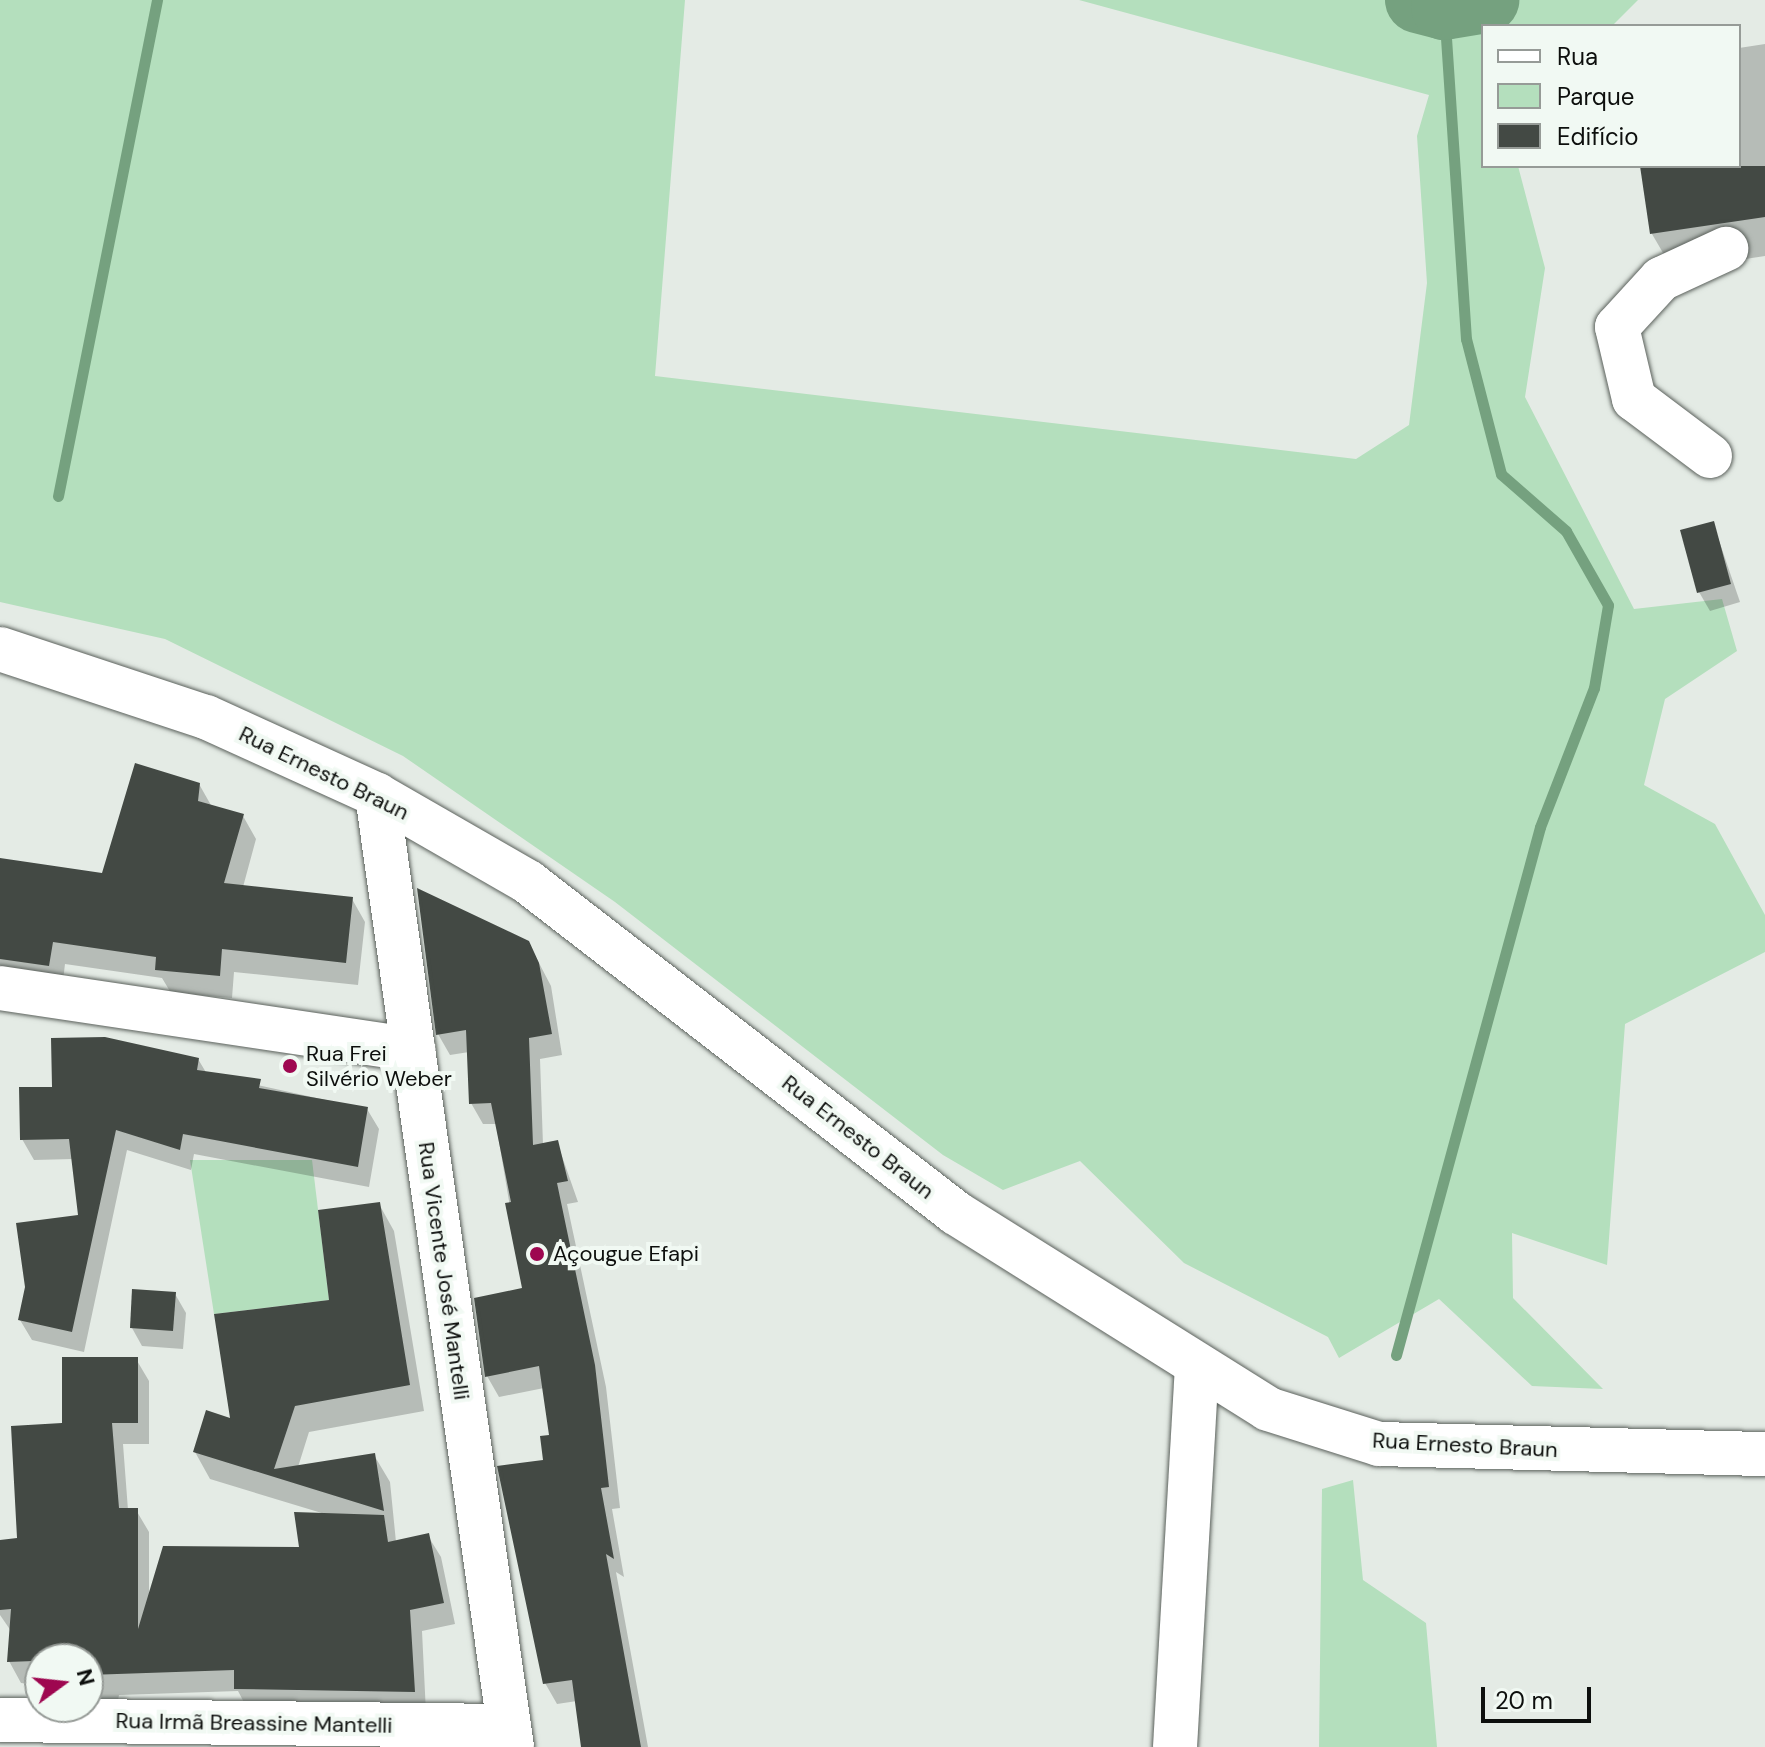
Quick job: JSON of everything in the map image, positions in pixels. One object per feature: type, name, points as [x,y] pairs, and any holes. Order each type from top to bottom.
[{"type":"street","points":[[1710,456],[1634,399],[1617,327],[1661,279],[1726,249]]},
{"type":"street","name":"Rua Ernesto Braun","points":[[0,649],[206,717],[377,795],[528,882],[956,1213],[1197,1370],[1268,1409],[1379,1444],[1765,1454]]},
{"type":"street","name":"Rua Vicente José Mantelli","points":[[377,795],[510,1737]]},
{"type":"street","points":[[0,988],[413,1050]]},
{"type":"street","points":[[1175,1747],[1197,1370]]},
{"type":"street","name":"Rua Irmã Breassine Mantelli","points":[[0,1720],[510,1737]]},
{"type":"green space","points":[[0,0],[685,0],[655,376],[1356,459],[1409,425],[1427,283],[1417,136],[1429,95],[1079,0],[1638,0],[1614,24],[1481,24],[1481,168],[1519,168],[1545,268],[1525,397],[1634,609],[1722,599],[1737,651],[1665,699],[1644,785],[1715,824],[1765,915],[1765,952],[1625,1024],[1607,1265],[1512,1233],[1513,1298],[1603,1389],[1532,1386],[1439,1299],[1339,1358],[1328,1337],[1184,1263],[1080,1161],[1003,1190],[943,1155],[615,902],[403,756],[165,639],[0,602]]},
{"type":"green space","points":[[190,1160],[312,1160],[329,1300],[214,1314]]},
{"type":"green space","points":[[1353,1480],[1363,1580],[1426,1623],[1437,1747],[1319,1747],[1322,1489]]},
{"type":"building","points":[[1765,166],[1765,217],[1650,234],[1640,168]]},
{"type":"building","points":[[1714,521],[1731,584],[1697,593],[1680,530]]},
{"type":"building","points":[[135,763],[200,783],[198,801],[244,814],[224,883],[353,897],[346,963],[222,949],[220,976],[155,970],[156,957],[53,942],[49,966],[0,959],[0,858],[102,873]]},
{"type":"building","points":[[417,888],[529,941],[539,963],[552,1034],[529,1038],[533,1145],[558,1140],[568,1181],[557,1183],[595,1365],[609,1487],[601,1488],[614,1559],[606,1554],[641,1747],[581,1747],[572,1680],[543,1684],[497,1466],[543,1460],[540,1436],[549,1435],[539,1366],[485,1377],[474,1298],[522,1288],[505,1203],[511,1202],[491,1103],[469,1104],[466,1030],[436,1035]]},
{"type":"building","points":[[105,1037],[199,1058],[197,1070],[261,1079],[259,1088],[368,1107],[358,1167],[183,1134],[180,1150],[116,1130],[72,1332],[18,1320],[25,1287],[16,1223],[78,1215],[69,1139],[20,1140],[19,1087],[52,1087],[51,1038]]},
{"type":"building","points":[[380,1202],[410,1385],[295,1406],[274,1469],[375,1453],[384,1511],[193,1452],[206,1410],[230,1418],[214,1314],[329,1300],[318,1210]]},
{"type":"building","points":[[132,1289],[176,1292],[173,1331],[130,1328]]},
{"type":"building","points":[[62,1357],[138,1357],[138,1423],[112,1423],[119,1508],[138,1508],[138,1629],[163,1546],[299,1547],[294,1512],[384,1515],[388,1542],[429,1533],[444,1603],[410,1610],[415,1692],[234,1689],[234,1670],[104,1674],[104,1643],[24,1643],[24,1661],[7,1662],[11,1609],[0,1610],[0,1540],[17,1538],[11,1426],[62,1423]]},
{"type":"waterway","points":[[58,496],[157,0]]},
{"type":"waterway","points":[[1418,0],[1444,7],[1486,0]]},
{"type":"waterway","points":[[1396,1355],[1540,827],[1594,688],[1608,605],[1566,531],[1501,474],[1466,339],[1444,7]]},
{"type":"place","name":"Rua Frei Silvério Weber","points":[[290,1066]]},
{"type":"place","name":"Açougue Efapi","points":[[537,1254]]}]
